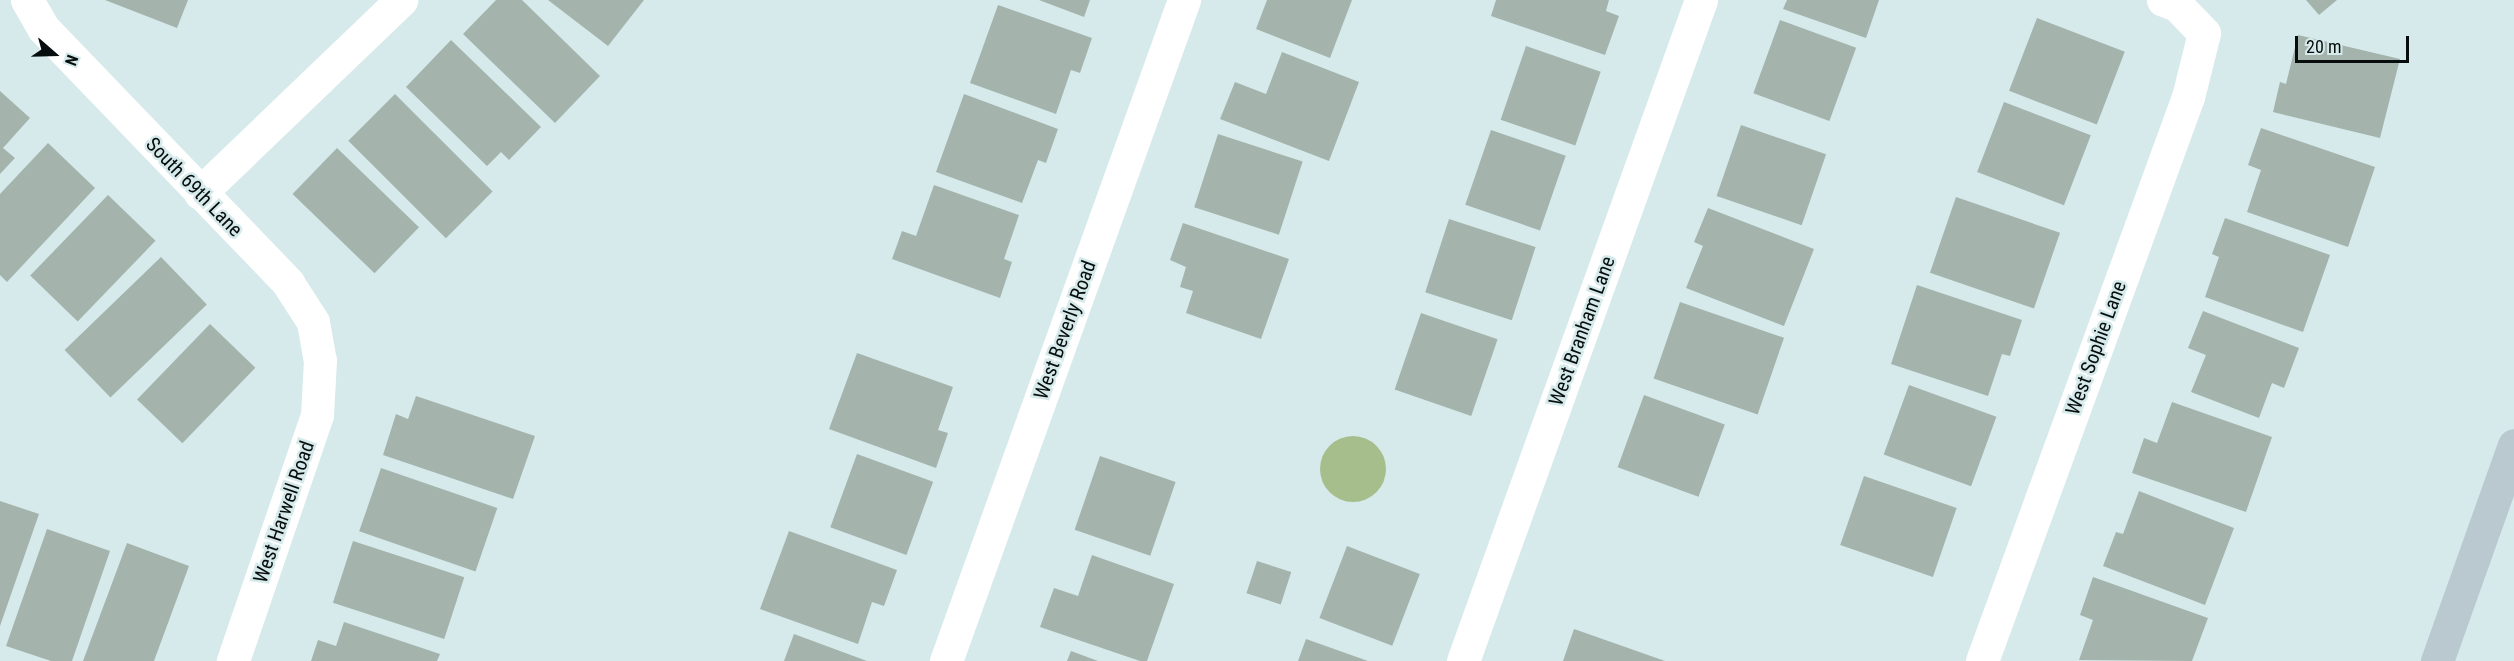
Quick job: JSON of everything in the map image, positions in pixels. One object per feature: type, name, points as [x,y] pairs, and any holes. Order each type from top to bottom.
[{"type":"main road","points":[[2437,661],[2514,446]]},
{"type":"street","name":"South 69th Lane","points":[[27,0],[43,28],[288,283],[313,322],[320,360]]},
{"type":"street","points":[[200,193],[401,0]]},
{"type":"street","name":"West Beverly Road","points":[[946,661],[1184,0]]},
{"type":"street","name":"West Branham Lane","points":[[1463,661],[1701,0]]},
{"type":"street","name":"West Sophie Lane","points":[[1982,661],[2188,96],[2204,33],[2177,5],[2163,0]]},
{"type":"street","name":"West Harwell Road","points":[[233,661],[317,415],[320,360]]},
{"type":"green space","points":[[1347,436],[1359,436],[1377,445],[1384,456],[1386,469],[1384,482],[1377,493],[1366,500],[1347,502],[1334,497],[1325,488],[1320,475],[1320,463],[1325,450],[1334,441]]},
{"type":"building","points":[[105,0],[188,0],[177,28]]},
{"type":"building","points":[[496,0],[522,0],[600,76],[555,123],[463,34]]},
{"type":"building","points":[[548,0],[644,0],[608,46]]},
{"type":"building","points":[[1039,0],[1090,0],[1084,17]]},
{"type":"building","points":[[1267,0],[1352,0],[1330,58],[1256,29]]},
{"type":"building","points":[[1496,0],[1609,0],[1606,11],[1619,16],[1605,55],[1491,16]]},
{"type":"building","points":[[1787,0],[1879,0],[1866,38],[1783,9]]},
{"type":"building","points":[[2306,0],[2337,0],[2319,15]]},
{"type":"building","points":[[998,5],[1092,38],[1080,73],[1071,70],[1056,114],[970,83]]},
{"type":"building","points":[[2037,18],[2125,52],[2097,125],[2009,91]]},
{"type":"building","points":[[1780,20],[1856,48],[1829,121],[1753,93]]},
{"type":"building","points":[[2298,35],[2400,59],[2380,138],[2273,112],[2280,82],[2286,84]]},
{"type":"building","points":[[451,40],[541,127],[509,160],[501,152],[487,166],[406,87]]},
{"type":"building","points":[[1526,46],[1601,72],[1575,145],[1501,120]]},
{"type":"building","points":[[1282,52],[1359,82],[1329,161],[1220,119],[1235,82],[1266,94]]},
{"type":"building","points":[[0,91],[30,118],[3,148],[15,158],[0,174]]},
{"type":"building","points":[[395,94],[493,192],[446,238],[348,141]]},
{"type":"building","points":[[964,94],[1058,129],[1046,163],[1038,160],[1022,203],[936,172]]},
{"type":"building","points":[[2004,102],[2091,135],[2064,205],[1977,172]]},
{"type":"building","points":[[1741,125],[1826,154],[1802,225],[1717,196]]},
{"type":"building","points":[[2261,128],[2375,167],[2348,247],[2247,212],[2261,170],[2248,165]]},
{"type":"building","points":[[1491,130],[1566,156],[1540,230],[1465,205]]},
{"type":"building","points":[[1218,134],[1303,162],[1279,235],[1194,207]]},
{"type":"building","points":[[48,143],[95,188],[7,282],[0,275],[0,194]]},
{"type":"building","points":[[337,148],[419,227],[375,273],[293,194]]},
{"type":"building","points":[[934,185],[1019,215],[1004,259],[1012,262],[1000,298],[892,259],[902,231],[916,236]]},
{"type":"building","points":[[108,195],[155,241],[78,321],[30,276]]},
{"type":"building","points":[[1956,197],[2060,233],[2034,308],[1930,273]]},
{"type":"building","points":[[1708,208],[1814,249],[1784,326],[1686,288],[1703,246],[1694,242]]},
{"type":"building","points":[[2225,218],[2330,255],[2303,332],[2205,297],[2219,257],[2212,254]]},
{"type":"building","points":[[1449,219],[1536,247],[1512,320],[1425,292]]},
{"type":"building","points":[[1183,223],[1289,259],[1261,339],[1186,313],[1193,291],[1180,287],[1186,267],[1170,260]]},
{"type":"building","points":[[161,257],[207,304],[110,398],[65,350]]},
{"type":"building","points":[[1917,285],[2022,320],[2010,356],[2002,354],[1988,396],[1891,364]]},
{"type":"building","points":[[1680,302],[1784,338],[1758,414],[1654,379]]},
{"type":"building","points":[[2203,311],[2299,348],[2284,388],[2272,383],[2259,418],[2191,392],[2206,355],[2188,348]]},
{"type":"building","points":[[1421,313],[1498,339],[1471,416],[1395,390]]},
{"type":"building","points":[[210,324],[255,368],[182,443],[137,400]]},
{"type":"building","points":[[857,353],[953,387],[938,430],[948,433],[936,468],[829,429]]},
{"type":"building","points":[[1909,385],[1996,417],[1971,486],[1884,455]]},
{"type":"building","points":[[1644,395],[1725,424],[1698,497],[1618,467]]},
{"type":"building","points":[[416,396],[535,436],[513,499],[383,455],[396,414],[408,419]]},
{"type":"building","points":[[2172,402],[2272,437],[2246,512],[2132,473],[2144,438],[2157,443]]},
{"type":"building","points":[[857,454],[933,482],[906,555],[830,527]]},
{"type":"building","points":[[1100,456],[1176,482],[1150,556],[1075,530]]},
{"type":"building","points":[[381,468],[497,508],[475,571],[359,531]]},
{"type":"building","points":[[1864,476],[1957,508],[1933,577],[1840,545]]},
{"type":"building","points":[[2139,491],[2234,528],[2205,605],[2103,566],[2116,532],[2123,534]]},
{"type":"building","points":[[0,501],[39,514],[0,626]]},
{"type":"building","points":[[47,529],[110,551],[72,661],[51,661],[6,646]]},
{"type":"building","points":[[789,531],[897,570],[884,606],[872,602],[858,644],[760,609]]},
{"type":"building","points":[[353,541],[464,577],[444,639],[333,603]]},
{"type":"building","points":[[127,543],[189,566],[154,661],[83,661]]},
{"type":"building","points":[[1347,546],[1420,574],[1392,646],[1319,618]]},
{"type":"building","points":[[1092,555],[1174,584],[1147,661],[1140,661],[1040,627],[1054,588],[1078,596]]},
{"type":"building","points":[[1257,561],[1291,572],[1281,604],[1246,593]]},
{"type":"building","points":[[2093,577],[2208,618],[2192,661],[2079,660],[2093,620],[2080,615]]},
{"type":"building","points":[[344,622],[440,654],[437,661],[311,661],[318,640],[336,646]]},
{"type":"building","points":[[1574,629],[1665,661],[1563,661]]},
{"type":"building","points":[[794,634],[867,661],[784,661]]},
{"type":"building","points":[[1306,639],[1368,661],[1298,661]]},
{"type":"building","points":[[1071,651],[1098,661],[1067,661]]}]
